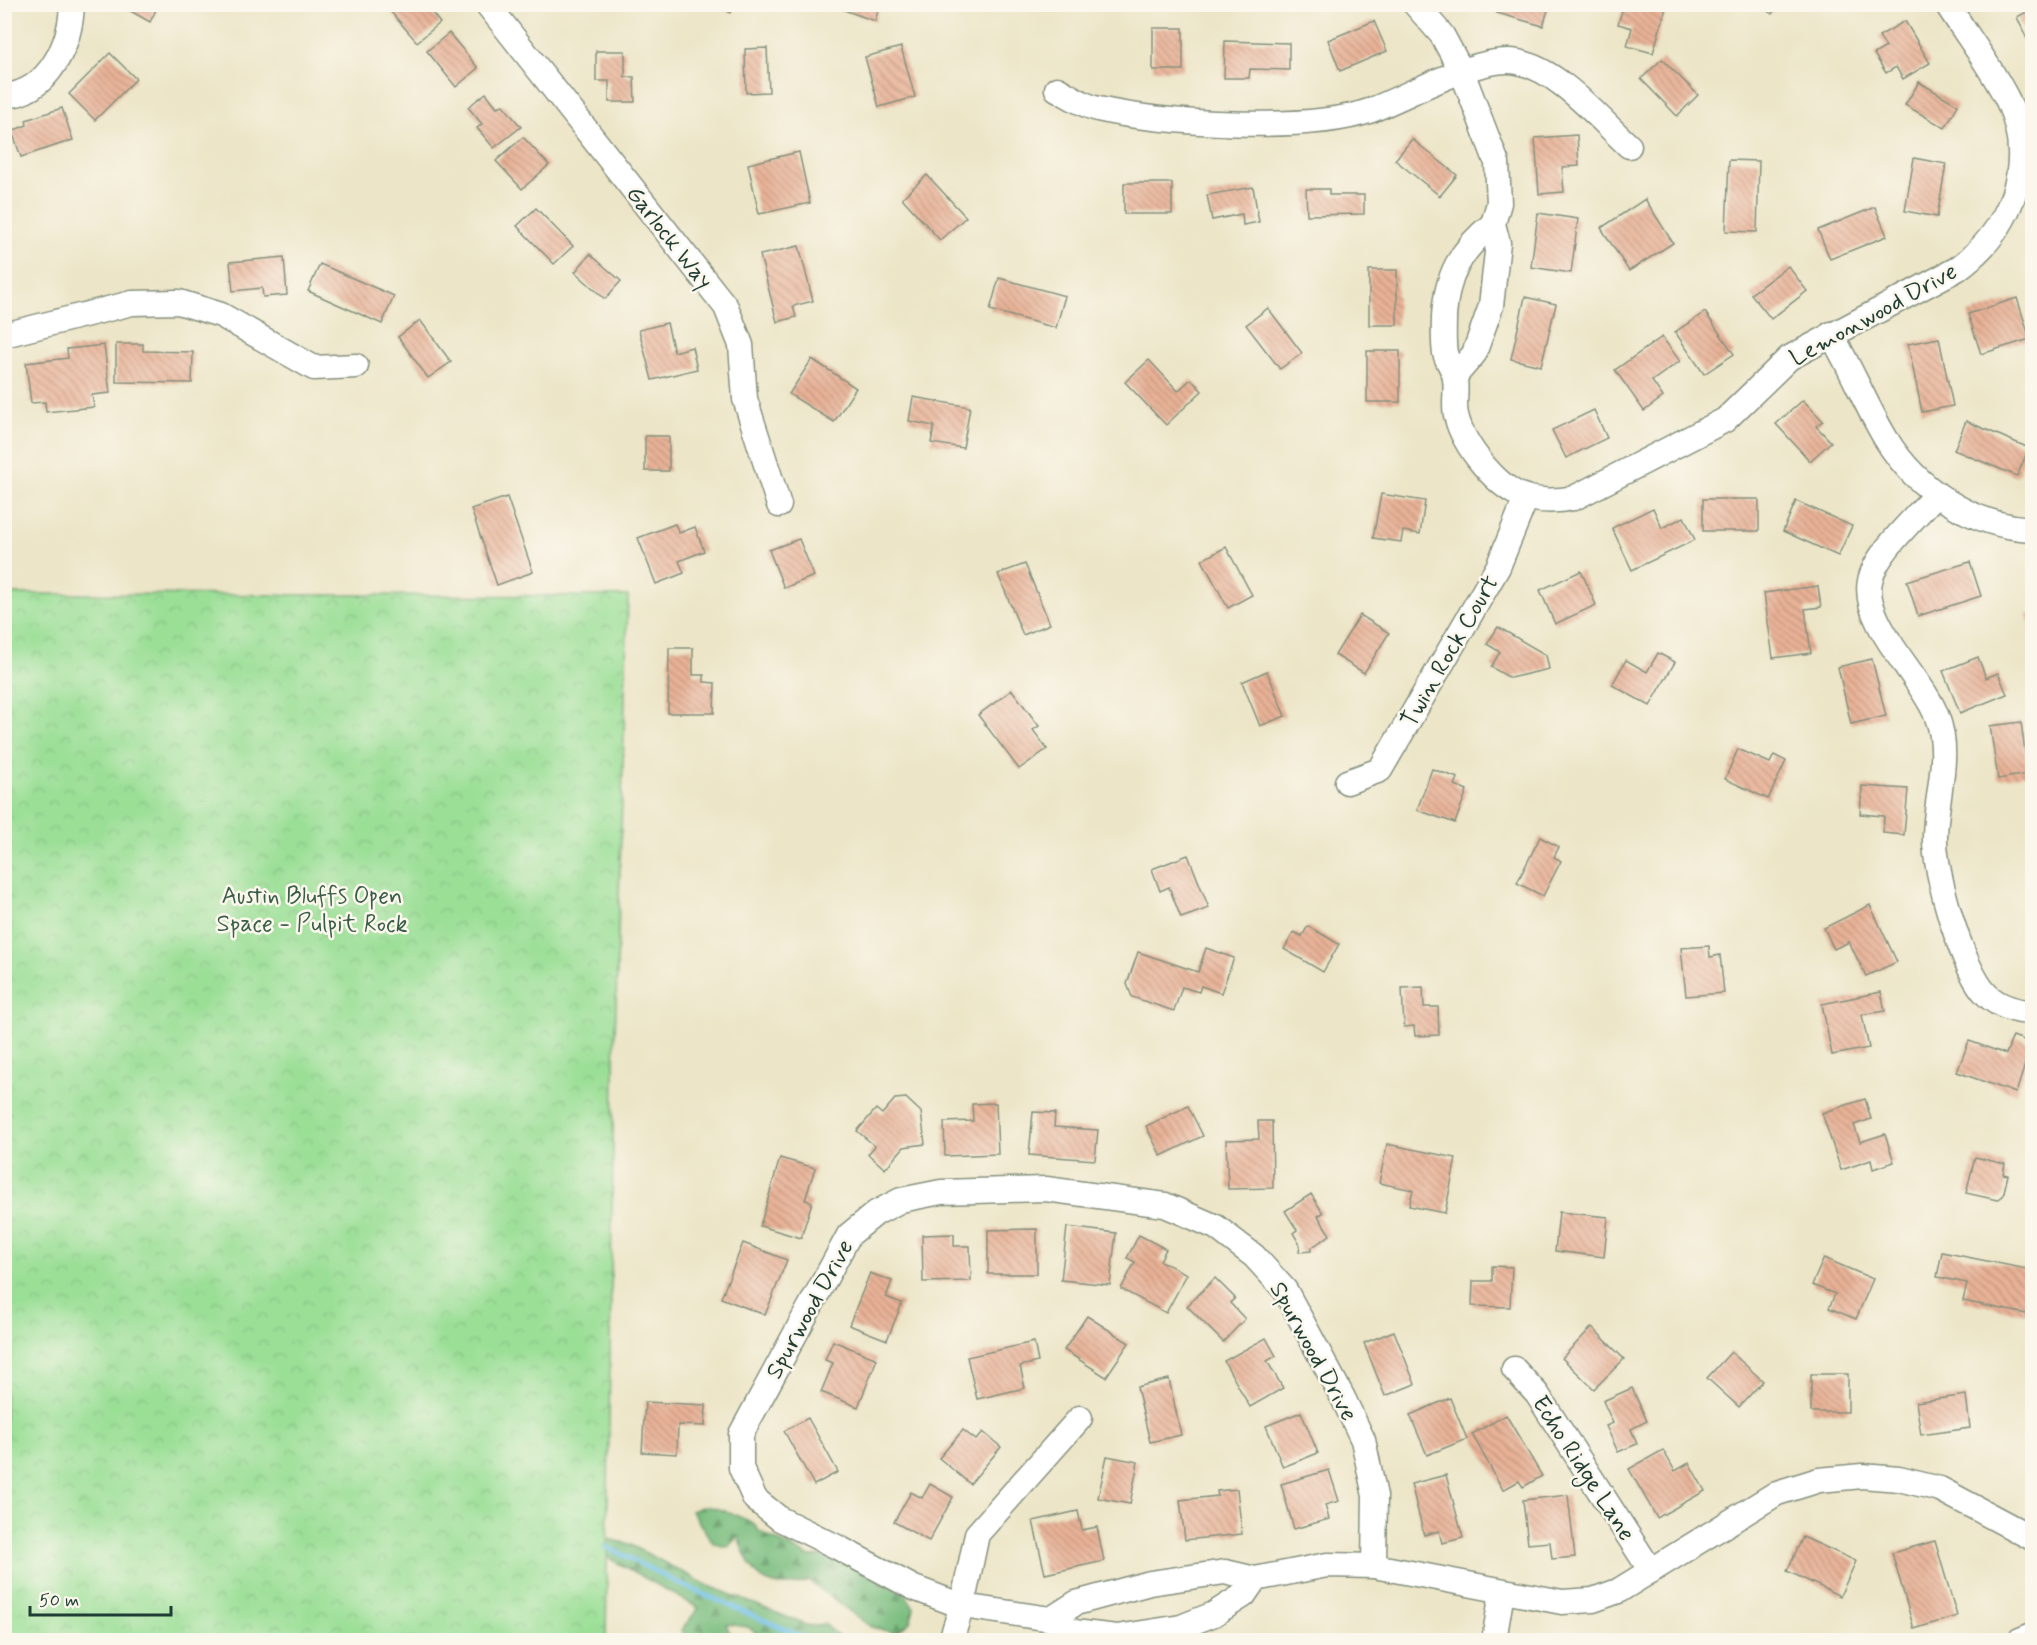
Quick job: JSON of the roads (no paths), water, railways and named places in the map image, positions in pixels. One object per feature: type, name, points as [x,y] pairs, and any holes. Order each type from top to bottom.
[{"type":"street","points":[[4,96],[29,88],[48,74],[69,36],[72,4]]},
{"type":"street","name":"Garlock Way","points":[[487,4],[726,307],[741,345],[745,399],[778,505]]},
{"type":"street","points":[[1414,4],[1442,35],[1462,72],[1497,163],[1499,203],[1493,224],[1498,243],[1491,306],[1474,354],[1455,376]]},
{"type":"street","name":"Lemonwood Drive","points":[[1526,498],[1554,502],[1574,498],[1695,437],[1725,420],[1789,358],[1956,269],[1977,254],[2008,214],[2017,188],[2022,157],[2017,127],[2008,101],[1947,4]]},
{"type":"street","points":[[1057,89],[1095,108],[1150,117],[1209,122],[1291,122],[1338,118],[1367,111],[1462,72],[1505,60],[1539,68],[1556,79],[1629,146]]},
{"type":"street","points":[[1493,224],[1462,254],[1452,273],[1445,300],[1445,353],[1455,376],[1456,417],[1464,437],[1492,476],[1526,498]]},
{"type":"street","points":[[4,335],[132,303],[178,302],[221,315],[314,369],[356,366]]},
{"type":"street","points":[[1831,334],[1887,440],[1935,495],[1965,512],[1995,523],[2032,530]]},
{"type":"street","points":[[1935,495],[1878,562],[1870,580],[1869,599],[1877,620],[1936,715],[1943,735],[1944,756],[1935,837],[1936,857],[1968,968],[1988,997],[2004,1006],[2032,1012]]},
{"type":"street","name":"Twin Rock Court","points":[[1347,782],[1380,770],[1498,567],[1526,498]]},
{"type":"street","name":"Spurwood Drive","points":[[1256,1579],[1244,1594],[1214,1614],[1181,1627],[1117,1637],[1074,1632],[1051,1619],[962,1606],[914,1588],[837,1546],[780,1519],[755,1499],[741,1468],[741,1434],[849,1235],[876,1213],[901,1200],[941,1192],[1046,1189],[1165,1205],[1216,1227],[1254,1256],[1285,1290],[1363,1440],[1375,1496],[1374,1566]]},
{"type":"street","name":"Echo Ridge Lane","points":[[1514,1369],[1537,1394],[1651,1570]]},
{"type":"street","points":[[951,1641],[962,1606],[977,1534],[1080,1418]]},
{"type":"street","points":[[1051,1619],[1076,1603],[1150,1583],[1225,1572],[1256,1579],[1327,1565],[1374,1566],[1562,1602],[1593,1599],[1618,1591],[1778,1492],[1819,1480],[1862,1476],[1899,1479],[1940,1489],[2032,1538]]},
{"type":"street","points":[[1494,1641],[1502,1592]]},
{"type":"street","points":[[2020,1641],[2032,1635]]},
{"type":"waterway","points":[[607,1547],[680,1584],[810,1640]]},
{"type":"park label","name":"Austin Bluffs Open Space - Pulpit Rock","points":[[312,909]]}]
